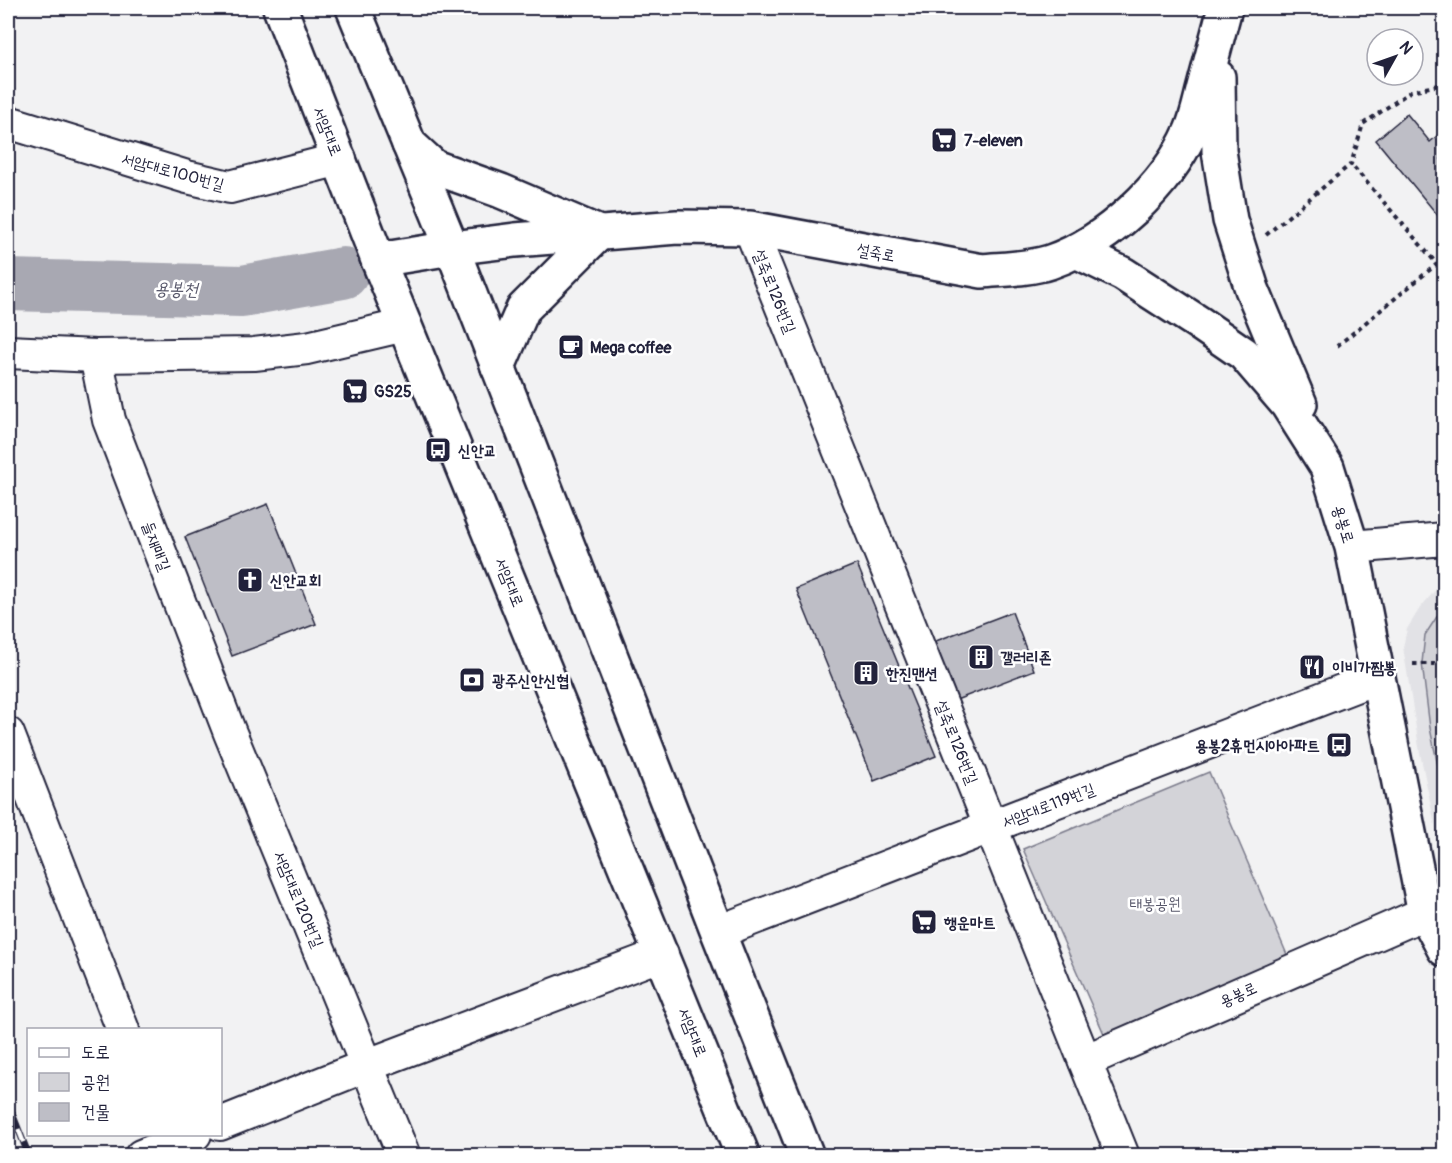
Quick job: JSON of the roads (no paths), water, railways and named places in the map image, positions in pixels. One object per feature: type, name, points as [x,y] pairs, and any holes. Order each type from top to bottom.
[{"type":"main road","name":"서암대로","points":[[280,8],[378,260],[743,1155]]},
{"type":"main road","points":[[353,8],[452,248],[807,1155]]},
{"type":"main road","points":[[1221,22],[1219,151],[1230,220],[1252,289],[1326,467]]},
{"type":"main road","name":"설죽로","points":[[378,260],[515,240],[677,227],[750,228],[982,271],[1048,263],[1076,252],[1101,236],[1120,221],[1160,180],[1191,131],[1221,22]]},
{"type":"main road","points":[[409,144],[434,167],[501,190],[599,233],[523,309],[498,367]]},
{"type":"main road","name":"용봉로","points":[[1076,252],[1123,274],[1244,354],[1287,404],[1326,467],[1352,547],[1425,913],[1444,949]]},
{"type":"street","name":"서암대로100번길","points":[[8,122],[187,177],[230,187],[345,173]]},
{"type":"street","name":"설죽로126번길","points":[[750,228],[1123,1155]]},
{"type":"street","points":[[8,352],[96,356],[254,354],[308,348],[402,316]]},
{"type":"street","name":"들재매길","points":[[96,356],[109,420],[230,733]]},
{"type":"street","points":[[1352,547],[1444,539]]},
{"type":"street","name":"서암대로119번길","points":[[718,932],[1378,677]]},
{"type":"street","name":"서암대로120번길","points":[[230,733],[404,1155]]},
{"type":"street","points":[[8,734],[123,1028]]},
{"type":"street","name":"용봉로","points":[[1085,1061],[1425,913]]},
{"type":"street","points":[[222,1123],[368,1065],[662,954]]},
{"type":"waterway","name":"용봉천","points":[[8,285],[242,291],[343,273]]},
{"type":"railway","points":[[8,1103],[29,1156]]},
{"type":"place","name":"7-eleven","points":[[944,140]]},
{"type":"place","name":"Mega coffee","points":[[571,347]]},
{"type":"place","name":"GS25","points":[[355,391]]},
{"type":"place","name":"신안교","points":[[438,450]]},
{"type":"place","name":"신안교회","points":[[250,580]]},
{"type":"place","name":"갤러리존","points":[[981,657]]},
{"type":"place","name":"이비가짬뽕","points":[[1312,667]]},
{"type":"place","name":"한진맨션","points":[[866,673]]},
{"type":"place","name":"광주신안신협","points":[[472,680]]},
{"type":"place","name":"용봉2휴먼시아아파트","points":[[1339,745]]},
{"type":"place","name":"행운마트","points":[[924,922]]},
{"type":"park label","name":"태봉공원","points":[[1155,903]]}]
